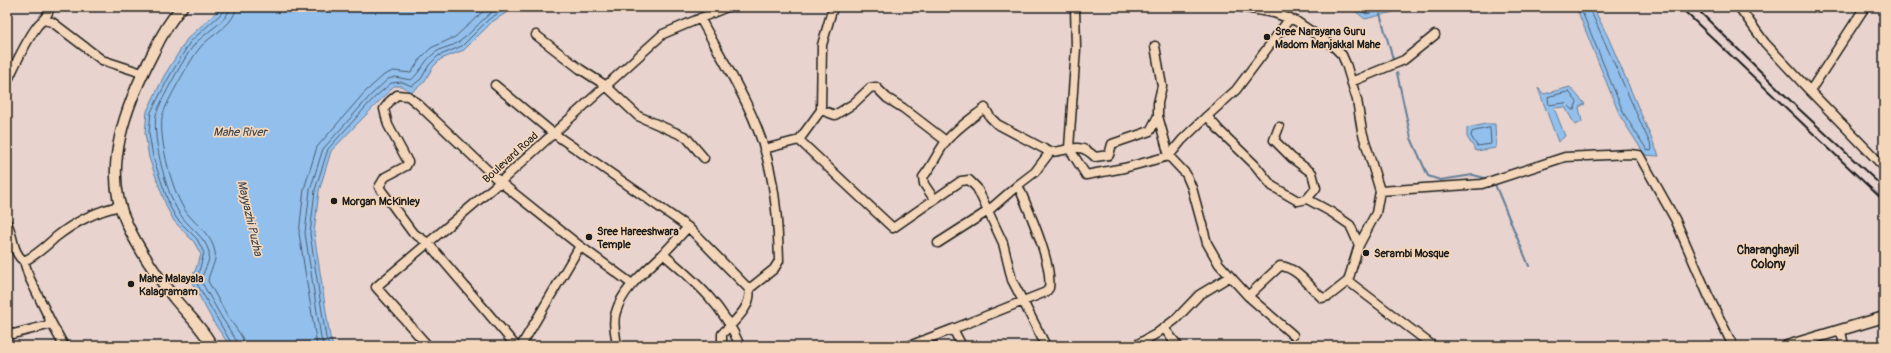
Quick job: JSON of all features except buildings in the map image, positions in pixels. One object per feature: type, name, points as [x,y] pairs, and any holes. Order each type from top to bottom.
[{"type":"street","points":[[7,82],[20,55],[49,13],[49,7]]},
{"type":"street","points":[[182,7],[162,34],[142,73],[125,116],[120,138],[116,176],[120,206],[127,225],[159,277],[212,346]]},
{"type":"street","name":"Boulevard Road","points":[[428,346],[376,287],[500,182],[605,85],[663,34],[727,7]]},
{"type":"street","points":[[764,149],[799,140],[821,110],[822,45],[833,7]]},
{"type":"street","points":[[1075,7],[1076,48],[1069,148],[1086,176],[1169,156],[1182,140],[1236,90],[1290,18]]},
{"type":"street","points":[[1241,7],[1290,18],[1302,24],[1337,50],[1346,64],[1357,100],[1362,131],[1380,191],[1376,213],[1359,245],[1348,281],[1329,296],[1322,298],[1294,270],[1287,266],[1280,266],[1248,296]]},
{"type":"street","points":[[1739,7],[1765,43],[1884,167]]},
{"type":"street","points":[[1810,91],[1865,7]]},
{"type":"street","points":[[700,18],[750,111],[764,149],[775,197],[779,261],[774,270],[749,289]]},
{"type":"street","points":[[43,20],[52,22],[102,60],[142,73]]},
{"type":"street","points":[[536,34],[580,69],[605,85],[638,116],[686,137],[704,158]]},
{"type":"street","points":[[1351,82],[1404,60],[1434,35]]},
{"type":"street","points":[[1155,46],[1162,86],[1158,103],[1158,116],[1169,156],[1186,174],[1192,188],[1207,243],[1219,264],[1229,277],[1248,296],[1293,335]]},
{"type":"street","points":[[495,85],[553,133],[688,227],[749,289],[751,296],[747,306],[722,334],[722,346]]},
{"type":"street","points":[[821,110],[835,115],[853,104],[870,88],[876,87],[887,98],[903,108],[946,142]]},
{"type":"street","points":[[516,346],[428,243],[412,232],[379,187],[386,177],[406,166],[408,162],[388,125],[384,109],[390,100],[397,95],[408,96],[445,128],[500,182],[580,246],[632,284]]},
{"type":"street","points":[[934,200],[924,184],[923,177],[954,132],[985,108],[990,117],[997,124],[1050,152],[1069,148],[1087,149],[1095,157],[1108,155],[1112,144],[1150,131],[1158,116]]},
{"type":"street","points":[[1208,116],[1220,131],[1255,165],[1272,186],[1298,201],[1307,198],[1316,188],[1312,173],[1292,158],[1274,140],[1279,127]]},
{"type":"street","points":[[799,140],[893,228],[961,182],[969,180],[977,188],[988,210],[1003,243],[1008,257],[1009,270],[1022,302],[1046,346]]},
{"type":"street","points":[[938,243],[988,210],[1034,172],[1050,152]]},
{"type":"street","points":[[1380,191],[1482,184],[1565,157],[1629,154],[1639,155],[1674,219],[1708,295],[1734,346]]},
{"type":"street","points":[[909,346],[1046,292],[1050,285],[1049,274],[1037,235],[1018,185]]},
{"type":"street","points":[[1307,198],[1331,212],[1350,226],[1359,245]]},
{"type":"street","points":[[24,261],[39,253],[57,237],[81,220],[103,209],[120,206]]},
{"type":"street","points":[[7,223],[16,252],[19,258],[24,261],[28,277],[64,346]]},
{"type":"street","points":[[618,346],[615,331],[615,313],[623,297],[632,284],[688,227]]},
{"type":"street","points":[[521,346],[580,246]]},
{"type":"street","points":[[663,254],[708,294],[721,310],[740,346]]},
{"type":"street","points":[[1134,346],[1176,319],[1199,295],[1229,277]]},
{"type":"street","points":[[1348,281],[1433,346]]},
{"type":"street","points":[[1786,346],[1841,331],[1884,317]]},
{"type":"street","points":[[7,332],[13,334],[52,324]]},
{"type":"street","points":[[1164,328],[1178,346]]},
{"type":"street","points":[[953,329],[962,346]]},
{"type":"street","points":[[1841,331],[1844,346]]},
{"type":"water","name":"Mahe River","points":[[222,7],[515,7],[492,22],[464,50],[441,59],[433,67],[424,82],[412,92],[401,86],[394,86],[331,151],[319,191],[314,233],[330,337],[333,346],[230,346],[214,323],[191,281],[201,255],[194,242],[174,221],[167,208],[149,158],[145,133],[147,111],[164,76],[187,39]]},
{"type":"water","points":[[1350,7],[1414,7],[1365,19]]},
{"type":"water","points":[[1576,7],[1593,7],[1608,37],[1659,156],[1645,155],[1620,116]]},
{"type":"water","points":[[1570,87],[1585,104],[1579,107],[1582,122],[1575,125],[1565,107],[1554,108],[1565,136],[1558,142],[1538,88],[1544,94]]},
{"type":"water","points":[[1486,124],[1495,124],[1496,148],[1476,151],[1467,137],[1467,128]]},
{"type":"waterway","points":[[1380,14],[1393,59]]},
{"type":"waterway","points":[[1397,73],[1411,138],[1428,176],[1440,180],[1473,175],[1489,179]]},
{"type":"waterway","points":[[1494,182],[1529,266]]},
{"type":"railway","points":[[1680,7],[1884,201]]},
{"type":"railway","points":[[1695,7],[1798,108],[1884,188]]},
{"type":"place","name":"Sree Narayana Guru Madom Manjakkal Mahe","points":[[1267,37]]},
{"type":"place","name":"Morgan McKinley","points":[[334,201]]},
{"type":"place","name":"Sree Hareeshwara Temple","points":[[589,237]]},
{"type":"place","name":"Serambi Mosque","points":[[1366,253]]},
{"type":"place","name":"Mahe Malayala Kalagramam","points":[[131,284]]},
{"type":"district","name":"Charanghayil Colony","points":[[1768,257]]},
{"type":"water label","name":"Mayyazhi Puzha","points":[[250,218]]}]
